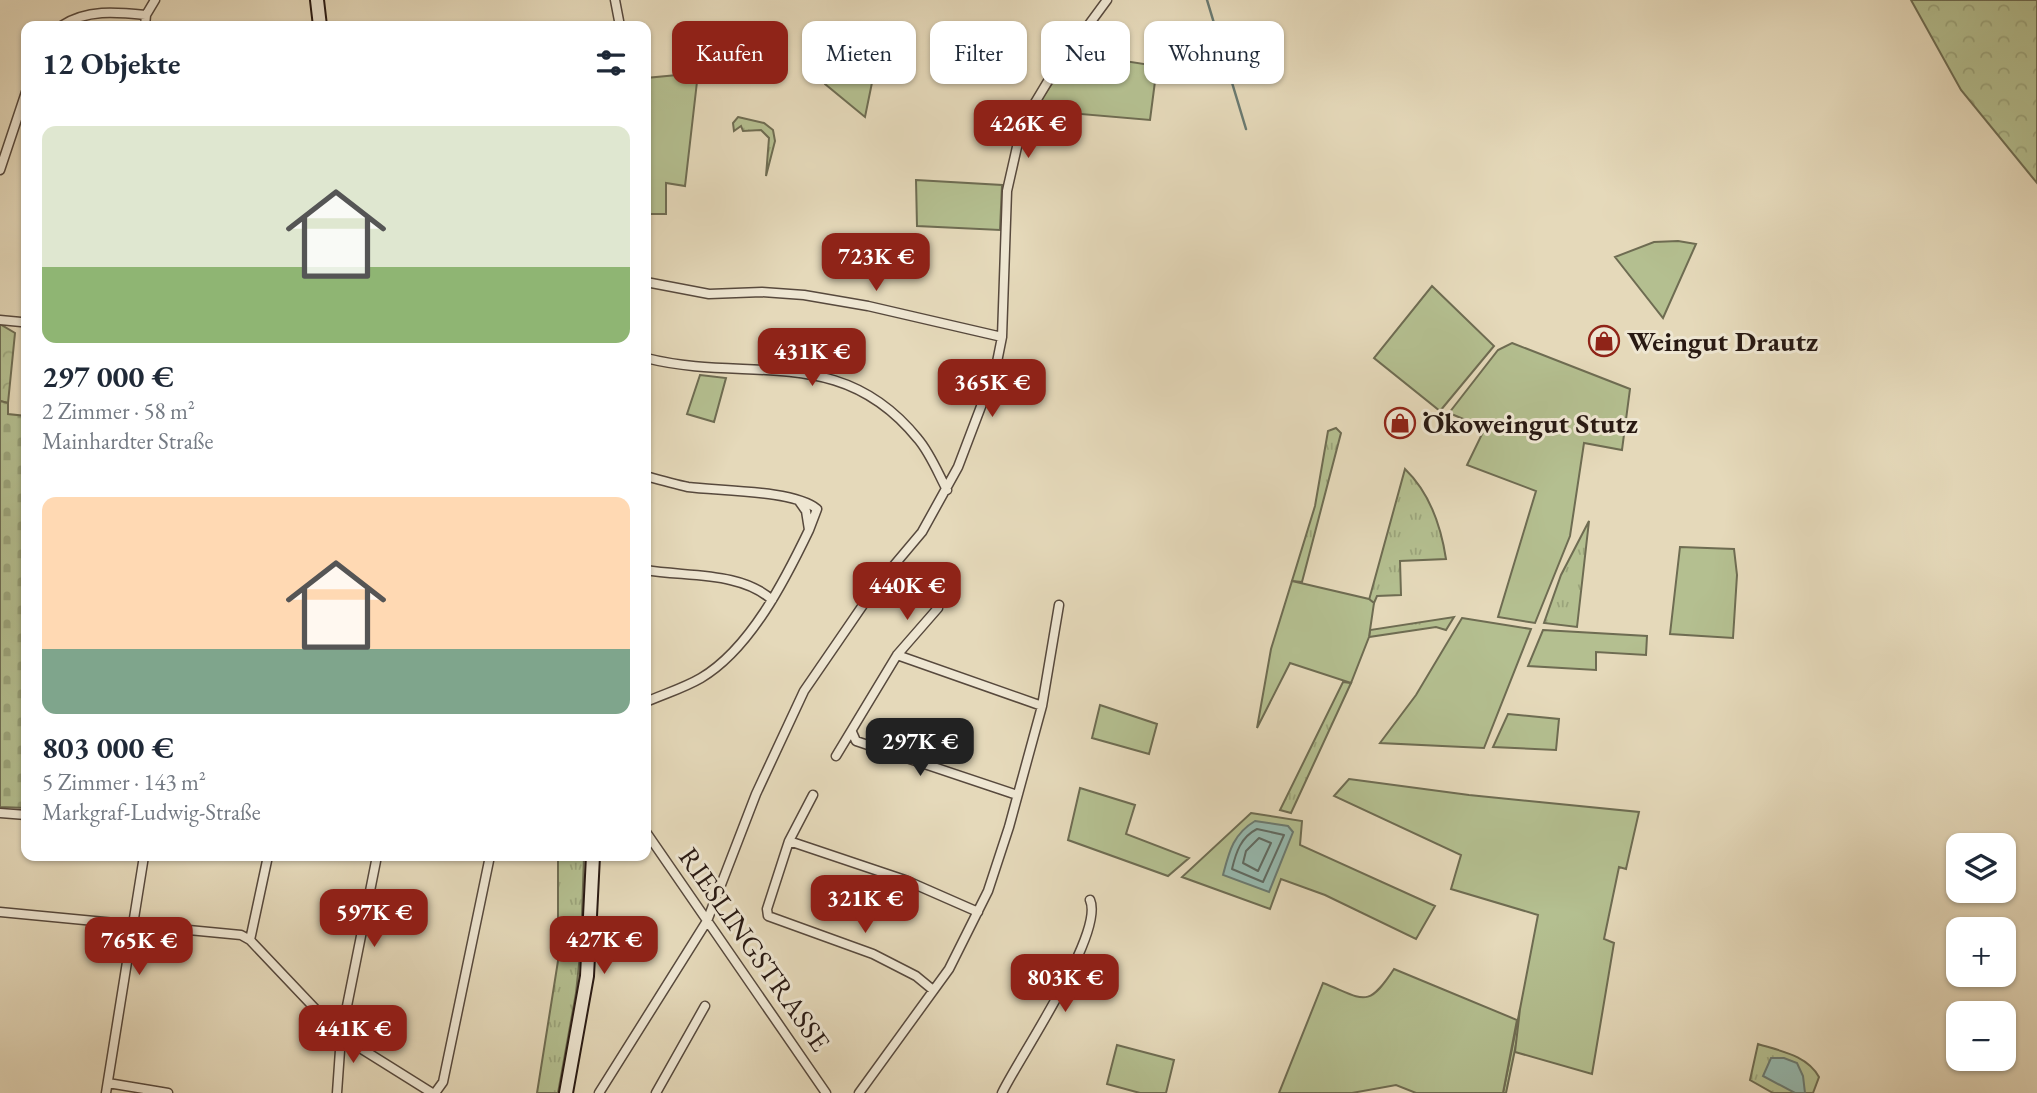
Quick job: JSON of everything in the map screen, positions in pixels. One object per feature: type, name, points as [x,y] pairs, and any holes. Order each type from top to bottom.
[{"type":"street","points":[[145,21],[155,0]]},
{"type":"street","points":[[317,0],[319,21]]},
{"type":"street","points":[[615,0],[619,21]]},
{"type":"street","points":[[599,1093],[706,921],[756,794],[804,691],[874,589],[922,532],[947,490],[996,368],[1002,337],[1007,191],[1019,138],[1030,111],[1051,76],[1107,0]]},
{"type":"street","points":[[71,21],[83,15],[115,12],[146,15]]},
{"type":"street","points":[[0,170],[21,107]]},
{"type":"street","points":[[651,283],[709,294],[762,292],[817,298],[868,306],[1002,337]]},
{"type":"street","points":[[0,320],[21,322]]},
{"type":"street","points":[[651,359],[699,369],[809,372],[856,389],[891,410],[920,440],[947,490]]},
{"type":"street","points":[[651,477],[688,487],[799,501],[817,509],[809,530],[772,600],[754,626],[715,668],[700,678],[651,700]]},
{"type":"street","points":[[651,571],[741,584],[764,593],[772,600]]},
{"type":"street","points":[[859,1093],[958,954],[978,912],[998,861],[1042,706],[1059,605]]},
{"type":"street","points":[[836,756],[897,655],[938,608]]},
{"type":"street","points":[[897,655],[1042,706]]},
{"type":"street","points":[[852,732],[856,741],[1017,796]]},
{"type":"street","points":[[813,795],[789,841],[767,909],[768,916],[873,954],[916,976],[933,990]]},
{"type":"street","points":[[0,813],[21,815]]},
{"type":"street","name":"RIESLINGSTRASSE","points":[[651,839],[826,1093]]},
{"type":"street","points":[[789,841],[915,884],[978,912]]},
{"type":"street","points":[[106,1093],[143,861]]},
{"type":"street","points":[[250,940],[267,861]]},
{"type":"street","points":[[337,1093],[341,1036],[376,861]]},
{"type":"street","points":[[0,912],[229,933],[250,940],[341,1036],[433,1093],[443,1082],[489,861]]},
{"type":"street","points":[[566,1093],[587,976],[593,861]]},
{"type":"street","points":[[1002,1093],[1057,998],[1091,918],[1090,900]]},
{"type":"street","points":[[656,1093],[705,1006]]},
{"type":"street","points":[[108,1083],[168,1093]]},
{"type":"green space","points":[[1911,0],[2037,0],[2037,183],[1961,90]]},
{"type":"green space","points":[[1130,62],[1144,64],[1144,84],[1155,84],[1150,120],[1034,110],[1052,84],[1130,84]]},
{"type":"green space","points":[[672,76],[672,84],[697,84],[685,186],[666,183],[666,214],[651,214],[651,78]]},
{"type":"green space","points":[[825,84],[872,84],[865,117]]},
{"type":"green space","points":[[738,117],[764,123],[773,130],[775,141],[766,176],[769,138],[761,130],[743,131],[741,126],[734,131],[733,123]]},
{"type":"green space","points":[[916,180],[1002,185],[1000,230],[917,226]]},
{"type":"green space","points":[[1678,241],[1696,244],[1663,318],[1615,257],[1654,242]]},
{"type":"green space","points":[[1432,286],[1494,346],[1440,411],[1374,358]]},
{"type":"green space","points":[[0,324],[15,333],[8,403],[0,401]]},
{"type":"green space","points":[[1512,343],[1630,389],[1622,450],[1584,443],[1570,536],[1535,623],[1498,617],[1536,491],[1467,465],[1485,428],[1449,413],[1498,350]]},
{"type":"green space","points":[[700,375],[726,378],[714,422],[687,414]]},
{"type":"green space","points":[[0,401],[8,403],[8,414],[21,415],[21,808],[0,807]]},
{"type":"green space","points":[[1336,428],[1341,433],[1302,582],[1292,581],[1315,506],[1328,431]]},
{"type":"green space","points":[[1405,469],[1428,499],[1441,534],[1446,559],[1400,561],[1401,595],[1377,596],[1374,603],[1369,600]]},
{"type":"green space","points":[[1589,521],[1577,627],[1544,623],[1561,575]]},
{"type":"green space","points":[[1680,547],[1734,549],[1737,575],[1733,638],[1670,634]]},
{"type":"green space","points":[[1292,581],[1369,599],[1374,603],[1369,637],[1351,683],[1290,663],[1257,728],[1271,649]]},
{"type":"green space","points":[[1454,617],[1446,630],[1436,627],[1369,637],[1370,630]]},
{"type":"green space","points":[[1462,618],[1531,629],[1484,748],[1380,743],[1416,695]]},
{"type":"green space","points":[[1543,630],[1647,636],[1646,655],[1596,652],[1596,670],[1528,666]]},
{"type":"green space","points":[[1343,682],[1351,683],[1291,813],[1280,810]]},
{"type":"green space","points":[[1100,705],[1157,724],[1149,754],[1092,738]]},
{"type":"green space","points":[[1508,714],[1559,719],[1556,750],[1493,747]]},
{"type":"green space","points":[[1349,779],[1469,795],[1639,812],[1626,869],[1619,867],[1604,939],[1614,943],[1592,1074],[1515,1052],[1520,1009],[1538,915],[1451,889],[1461,855],[1334,796]]},
{"type":"green space","points":[[1080,788],[1135,805],[1126,834],[1189,858],[1168,876],[1068,840]]},
{"type":"green space","points":[[1251,813],[1302,821],[1300,845],[1435,906],[1416,939],[1325,895],[1281,879],[1270,909],[1182,877]]},
{"type":"green space","points":[[558,861],[584,861],[581,945],[576,993],[558,1093],[537,1093],[558,961]]},
{"type":"green space","points":[[1394,969],[1517,1020],[1503,1093],[1416,1093],[1396,1085],[1352,1093],[1279,1093],[1323,983],[1356,996],[1370,996]]},
{"type":"green space","points":[[1520,1009],[1522,1016],[1506,1093],[1503,1093]]},
{"type":"green space","points":[[1758,1044],[1792,1055],[1808,1064],[1819,1077],[1813,1093],[1773,1093],[1750,1080]]},
{"type":"green space","points":[[1117,1045],[1174,1060],[1166,1093],[1140,1093],[1107,1084]]},
{"type":"water","points":[[1255,821],[1288,826],[1293,832],[1269,892],[1223,875],[1237,838]]},
{"type":"water","points":[[1771,1058],[1784,1058],[1797,1063],[1803,1076],[1805,1093],[1795,1093],[1763,1076]]},
{"type":"waterway","points":[[1207,0],[1246,129]]},
{"type":"place","name":"Weingut Drautz","points":[[1604,341]]},
{"type":"place","name":"Ökoweingut Stutz","points":[[1400,423]]}]
